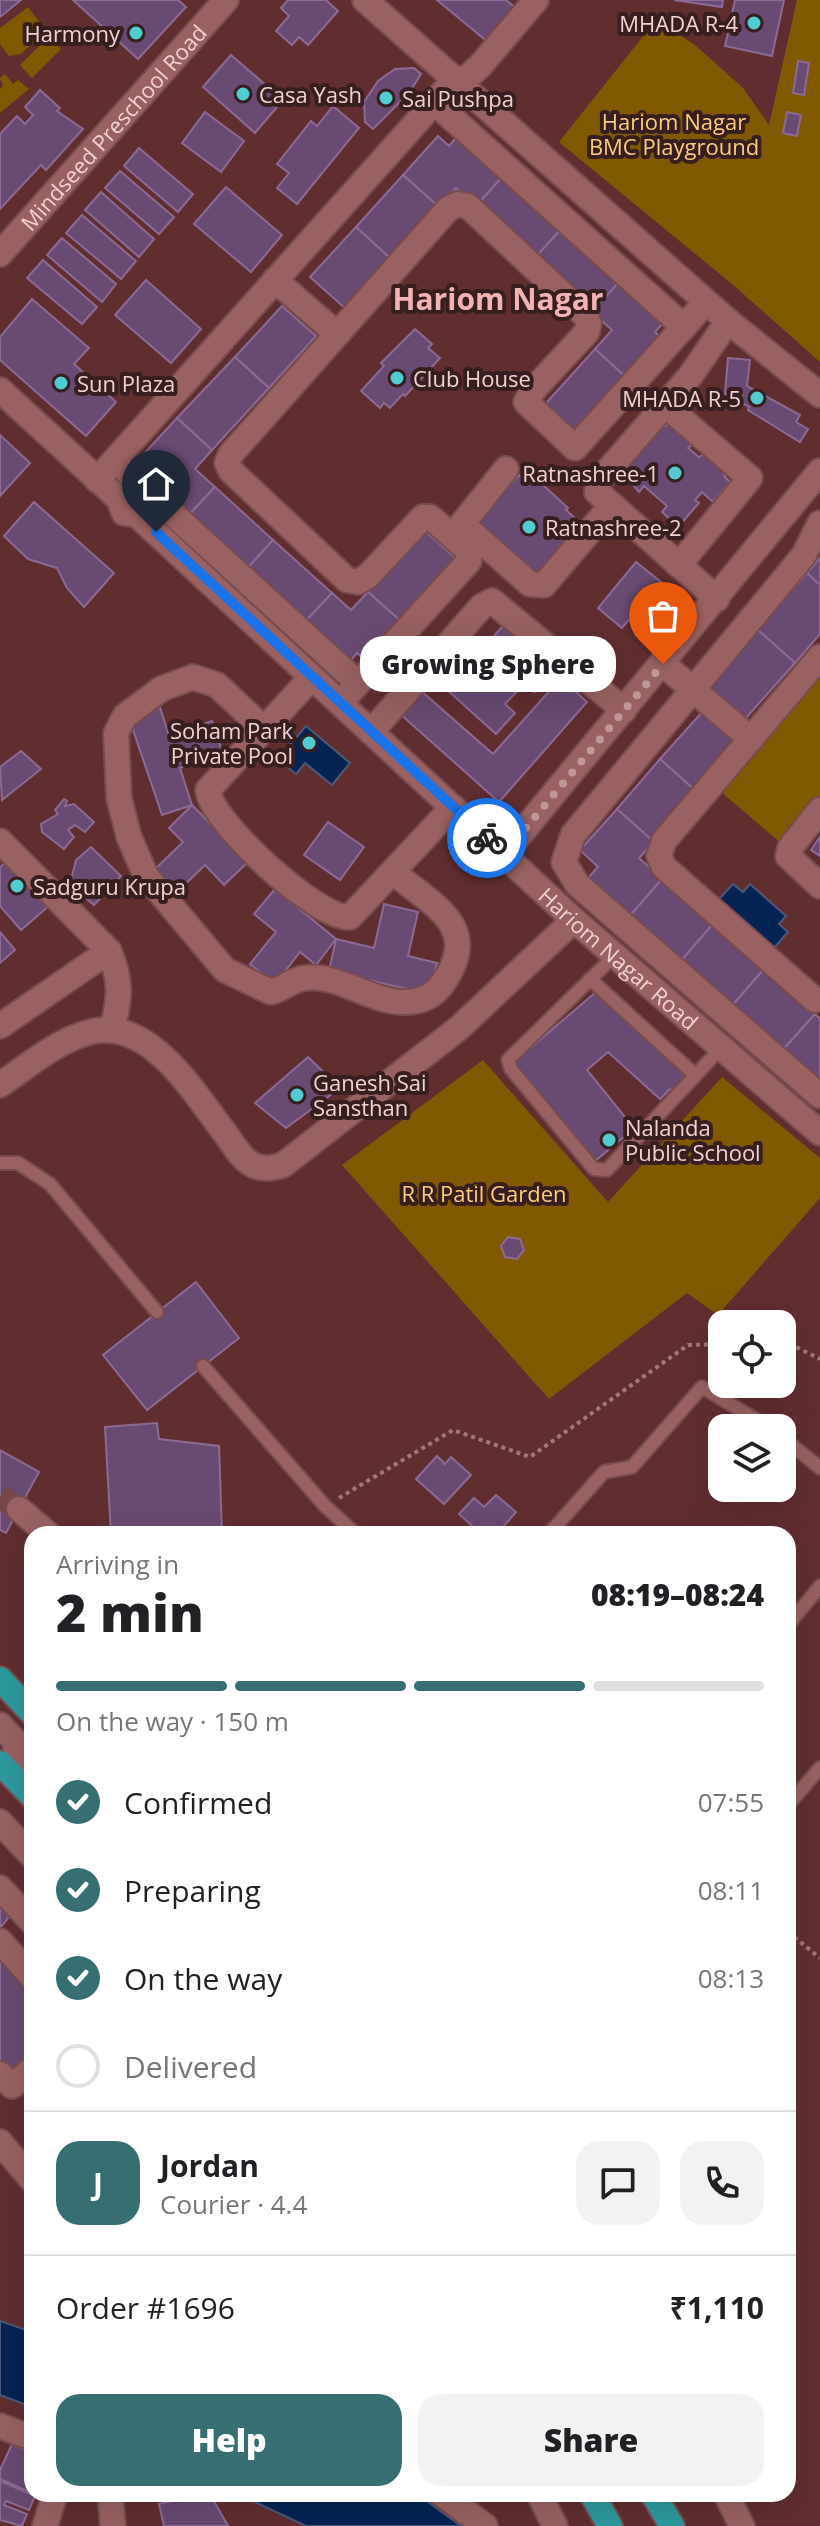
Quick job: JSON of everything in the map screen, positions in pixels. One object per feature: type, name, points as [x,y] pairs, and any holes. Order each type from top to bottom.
[{"type":"highway","points":[[0,1679],[24,1704]]},
{"type":"highway","points":[[596,2502],[610,2526]]},
{"type":"highway","points":[[658,2502],[672,2526]]},
{"type":"street","name":"Mindseed Preschool Road","points":[[0,254],[226,0]]},
{"type":"street","points":[[365,0],[459,80],[706,302],[820,395]]},
{"type":"street","points":[[97,480],[434,102],[480,66],[536,0]]},
{"type":"street","points":[[434,102],[684,327]]},
{"type":"street","points":[[492,154],[513,129]]},
{"type":"street","points":[[544,202],[567,177]]},
{"type":"street","points":[[340,703],[469,561],[470,556],[430,517],[423,517],[368,576],[358,582],[347,580],[231,471],[227,463],[231,454],[448,209],[458,204],[468,206],[584,314],[589,323],[587,332],[534,389],[526,402],[572,447],[578,446],[706,302]]},
{"type":"street","points":[[597,250],[619,224]]},
{"type":"street","points":[[642,290],[664,265]]},
{"type":"street","points":[[275,280],[337,334]]},
{"type":"street","points":[[717,599],[597,492],[599,481],[691,375],[728,321]]},
{"type":"street","name":"Hariom Nagar Road","points":[[0,390],[574,920],[820,1133]]},
{"type":"street","points":[[665,405],[750,478],[679,565]]},
{"type":"street","points":[[506,469],[462,524],[536,586],[544,585],[612,505]]},
{"type":"street","points":[[128,473],[358,683]]},
{"type":"street","points":[[504,854],[818,479]]},
{"type":"street","points":[[130,509],[154,497]]},
{"type":"street","points":[[820,523],[804,555],[573,835],[566,851],[567,873],[820,1096]]},
{"type":"street","points":[[211,583],[228,564]]},
{"type":"street","points":[[371,732],[482,606],[492,601],[624,710]]},
{"type":"street","points":[[264,632],[282,613]]},
{"type":"street","points":[[319,647],[306,672],[265,730],[209,786],[208,795],[219,817],[264,862],[339,917],[350,917],[453,807]]},
{"type":"street","points":[[818,999],[664,867],[659,856],[664,841],[820,657]]},
{"type":"street","points":[[663,664],[751,739]]},
{"type":"street","points":[[265,730],[217,685],[193,677],[139,703],[125,716],[116,733],[119,798],[129,837],[146,876],[225,970],[271,992],[309,978],[399,1002],[426,999],[437,992],[452,970],[460,949],[459,942],[449,920],[394,873]]},
{"type":"street","points":[[820,810],[790,848],[788,856],[820,886]]},
{"type":"street","points":[[0,841],[109,951],[119,973],[121,993],[112,1030]]},
{"type":"street","points":[[0,1085],[66,1040],[112,1030],[148,1045],[181,1076],[246,1161],[267,1169],[294,1157],[459,1028],[574,920]]},
{"type":"street","points":[[0,1026],[109,951]]},
{"type":"street","points":[[19,1509],[39,1526]]},
{"type":"street","points":[[0,1725],[15,1741],[16,1779]]},
{"type":"street","points":[[0,1822],[24,1848]]},
{"type":"street","points":[[0,1888],[24,1913]]},
{"type":"street","points":[[24,1920],[0,1940],[24,1968]]},
{"type":"street","points":[[4,2085],[24,2074]]},
{"type":"street","points":[[0,2142],[24,2170]]},
{"type":"street","points":[[0,2426],[24,2435]]},
{"type":"street","points":[[0,2439],[24,2447]]},
{"type":"street","points":[[45,2526],[52,2502]]},
{"type":"street","points":[[111,2502],[113,2526]]},
{"type":"street","points":[[453,2502],[485,2526]]},
{"type":"street","points":[[543,2502],[555,2526]]},
{"type":"street","points":[[730,2502],[742,2526]]},
{"type":"lane","points":[[614,956],[512,1055],[508,1064],[594,1169],[607,1170],[721,1048]]},
{"type":"lane","points":[[590,979],[695,1075]]},
{"type":"lane","points":[[0,1163],[18,1163],[50,1184],[157,1312]]},
{"type":"lane","points":[[203,1366],[325,1506],[347,1526]]},
{"type":"lane","points":[[556,1526],[604,1472],[632,1467],[702,1387],[747,1414]]},
{"type":"lane","points":[[796,1448],[820,1468]]},
{"type":"lane","points":[[796,1615],[820,1586]]},
{"type":"lane","points":[[796,1796],[820,1768]]},
{"type":"path","points":[[325,1506],[453,1430],[530,1457],[688,1345],[708,1344]]},
{"type":"path","points":[[796,1347],[820,1359]]},
{"type":"path","points":[[796,1938],[820,1958]]},
{"type":"green space","name":"Hariom Nagar BMC Playground","points":[[797,0],[820,0],[820,362],[732,284],[559,142],[656,20],[695,45],[743,88],[769,125]]},
{"type":"green space","points":[[28,7],[46,31],[21,54],[9,56],[0,44],[0,28]]},
{"type":"green space","points":[[49,36],[61,49],[32,78],[20,65]]},
{"type":"green space","points":[[5,74],[13,84],[18,80],[29,89],[0,113],[0,89],[3,86],[0,78]]},
{"type":"green space","points":[[820,677],[820,811],[790,851],[719,790]]},
{"type":"green space","name":"R R Patil Garden","points":[[483,1060],[608,1202],[722,1077],[820,1158],[820,1198],[722,1310],[711,1310],[687,1293],[549,1399],[342,1165]]},
{"type":"water","name":"Soham Park Private Pool","points":[[306,726],[350,763],[332,785],[305,763],[296,774],[278,759]]},
{"type":"water","points":[[733,884],[743,892],[750,884],[786,916],[779,924],[788,932],[774,948],[719,899]]},
{"type":"water","points":[[0,2321],[24,2329],[24,2404],[0,2395]]},
{"type":"water","points":[[255,2502],[428,2502],[461,2526],[306,2526]]},
{"type":"building","points":[[0,0],[21,0],[0,17]]},
{"type":"building","name":"Harmony","points":[[73,0],[178,0],[186,7],[138,59]]},
{"type":"building","points":[[288,0],[326,0],[338,11],[308,45],[299,37],[292,45],[276,31],[289,16],[281,8]]},
{"type":"building","points":[[437,0],[506,0],[517,9],[489,43]]},
{"type":"building","points":[[674,0],[723,0],[722,7]]},
{"type":"building","name":"MHADA R-4","points":[[735,0],[784,0],[772,56],[725,46]]},
{"type":"building","name":"Casa Yash","points":[[231,55],[283,100],[255,133],[203,87]]},
{"type":"building","points":[[798,61],[809,63],[804,95],[793,93]]},
{"type":"building","name":"Sai Pushpa","points":[[414,68],[421,74],[409,93],[373,129],[365,122],[364,102],[378,81],[395,69]]},
{"type":"building","points":[[40,90],[60,108],[57,111],[83,129],[46,170],[41,165],[0,209],[0,134],[17,116],[25,124],[33,115],[25,107]]},
{"type":"building","points":[[333,106],[359,128],[297,204],[277,188],[289,173],[277,164],[311,121],[317,126]]},
{"type":"building","points":[[205,112],[244,141],[221,172],[182,143]]},
{"type":"building","points":[[787,112],[801,115],[797,136],[783,133]]},
{"type":"building","points":[[460,133],[505,174],[476,206],[456,188],[439,207],[403,175],[438,136],[449,146]]},
{"type":"building","points":[[139,148],[193,194],[178,212],[124,166]]},
{"type":"building","points":[[120,171],[174,217],[159,234],[105,188]]},
{"type":"building","points":[[505,174],[563,227],[534,259],[476,206]]},
{"type":"building","points":[[403,175],[439,207],[391,259],[356,227]]},
{"type":"building","points":[[226,187],[282,235],[251,272],[194,224]]},
{"type":"building","points":[[101,192],[154,239],[139,257],[85,210]]},
{"type":"building","points":[[82,215],[136,261],[121,279],[66,233]]},
{"type":"building","points":[[356,227],[391,259],[346,309],[310,277]]},
{"type":"building","points":[[563,227],[621,280],[592,312],[534,259]]},
{"type":"building","points":[[62,238],[116,284],[102,302],[47,255]]},
{"type":"building","points":[[43,260],[97,307],[82,324],[27,278]]},
{"type":"building","points":[[146,280],[201,329],[171,363],[115,315]]},
{"type":"building","points":[[621,280],[666,320],[655,332],[666,342],[630,381],[595,349],[612,330],[592,312]]},
{"type":"building","name":"Sun Plaza","points":[[32,299],[89,348],[74,364],[116,402],[86,436],[0,360],[0,337]]},
{"type":"building","points":[[282,306],[316,336],[269,388],[235,357]]},
{"type":"building","name":"Club House","points":[[415,329],[432,344],[428,348],[440,358],[405,396],[403,394],[390,408],[384,403],[380,408],[361,391],[384,366],[381,363]]},
{"type":"building","points":[[595,349],[630,381],[574,443],[539,411]]},
{"type":"building","points":[[235,357],[269,388],[212,450],[177,418]]},
{"type":"building","name":"MHADA R-5","points":[[728,358],[750,360],[747,386],[800,415],[796,422],[808,429],[800,442],[748,410],[749,407],[739,401],[742,395],[725,394]]},
{"type":"building","points":[[177,418],[212,450],[195,469],[215,487],[185,519],[141,479],[152,467],[141,457]]},
{"type":"building","name":"Ratnashree-1","points":[[658,419],[666,426],[672,419],[693,444],[688,448],[699,457],[704,454],[730,469],[724,476],[730,482],[713,502],[702,492],[695,500],[699,503],[678,527],[662,512],[667,506],[644,486],[639,492],[620,470]]},
{"type":"building","points":[[0,435],[30,463],[0,496]]},
{"type":"building","name":"Ratnashree-2","points":[[519,475],[527,483],[531,477],[541,483],[568,508],[566,510],[577,520],[573,524],[582,533],[542,578],[533,570],[529,574],[511,557],[514,553],[505,545],[501,548],[476,522]]},
{"type":"building","points":[[215,487],[273,540],[244,572],[185,519]]},
{"type":"building","points":[[34,502],[114,573],[84,607],[67,588],[57,568],[28,559],[4,536]]},
{"type":"building","points":[[424,530],[460,562],[404,624],[368,592]]},
{"type":"building","points":[[273,540],[332,593],[302,625],[244,572]]},
{"type":"building","points":[[820,558],[820,585],[807,573]]},
{"type":"building","points":[[636,562],[661,582],[622,628],[598,608]]},
{"type":"building","points":[[807,573],[820,585],[820,634],[795,663],[757,629]]},
{"type":"building","points":[[368,592],[404,624],[369,663],[357,653],[347,665],[302,625],[332,593],[351,610]]},
{"type":"building","points":[[509,619],[559,665],[535,692],[525,683],[505,704],[515,713],[496,734],[446,689],[459,681],[456,679]]},
{"type":"building","points":[[757,629],[795,663],[745,719],[707,685]]},
{"type":"building","points":[[561,678],[587,702],[499,802],[399,713],[420,690],[493,754]]},
{"type":"building","points":[[160,707],[169,736],[212,721],[223,754],[180,768],[192,805],[162,815],[129,718]]},
{"type":"building","points":[[704,710],[741,744],[698,793],[660,759]]},
{"type":"building","points":[[21,751],[41,769],[2,800],[0,767]]},
{"type":"building","points":[[660,759],[698,793],[654,842],[617,809]]},
{"type":"building","points":[[64,799],[67,801],[65,806],[74,804],[94,822],[85,832],[75,825],[68,830],[74,837],[64,849],[42,832],[41,824],[58,814],[55,810]]},
{"type":"building","points":[[192,805],[248,862],[224,885],[205,865],[176,893],[154,870],[183,842],[169,828]]},
{"type":"building","points":[[617,809],[654,842],[639,858],[662,879],[629,917],[587,879],[598,867],[580,850]]},
{"type":"building","points":[[328,822],[364,847],[340,880],[304,855]]},
{"type":"building","points":[[820,837],[820,856],[811,850]]},
{"type":"building","points":[[91,847],[121,876],[94,905],[70,884],[76,860]]},
{"type":"building","name":"Sadguru Krupa","points":[[10,859],[50,905],[21,930],[0,906],[0,867]]},
{"type":"building","points":[[662,879],[713,924],[680,962],[629,917]]},
{"type":"building","points":[[275,889],[336,939],[316,965],[300,952],[275,984],[250,964],[276,932],[254,914]]},
{"type":"building","points":[[384,904],[418,912],[408,956],[437,963],[429,994],[329,971],[336,939],[374,948]]},
{"type":"building","points":[[713,924],[764,969],[731,1007],[680,962]]},
{"type":"building","points":[[0,932],[15,950],[0,963]]},
{"type":"building","points":[[764,969],[815,1014],[781,1052],[731,1007]]},
{"type":"building","name":"Nalanda Public School","points":[[596,992],[689,1078],[674,1093],[670,1089],[660,1099],[608,1052],[587,1070],[634,1128],[594,1162],[514,1062]]},
{"type":"building","points":[[815,1014],[820,1019],[820,1086],[781,1052]]},
{"type":"building","name":"Ganesh Sai Sansthan","points":[[308,1057],[340,1088],[286,1128],[255,1103]]},
{"type":"building","points":[[508,1237],[520,1239],[524,1250],[517,1259],[505,1257],[501,1246]]},
{"type":"building","points":[[196,1282],[239,1338],[147,1410],[103,1355]]},
{"type":"building","points":[[157,1423],[159,1439],[219,1446],[222,1526],[111,1526],[105,1427]]},
{"type":"building","points":[[0,1450],[39,1472],[6,1533],[0,1530]]},
{"type":"building","points":[[437,1456],[445,1464],[451,1457],[471,1475],[444,1504],[416,1479]]},
{"type":"building","points":[[496,1495],[516,1512],[504,1526],[472,1526],[459,1514],[474,1498],[484,1507]]},
{"type":"building","points":[[0,1907],[9,1917],[0,1928]]},
{"type":"building","points":[[0,1950],[24,1974],[24,2068],[13,2078],[0,2063]]},
{"type":"building","points":[[12,2444],[24,2449],[24,2490],[0,2479],[0,2470]]},
{"type":"building","points":[[0,2481],[24,2491],[24,2502],[32,2502],[29,2510],[6,2501],[4,2505],[27,2514],[22,2526],[0,2520]]},
{"type":"building","points":[[214,2502],[228,2526],[164,2526],[159,2504]]},
{"type":"tunnel","points":[[0,1497],[19,1509]]},
{"type":"way so far","points":[[487,838],[504,854],[663,664]]},
{"type":"place","name":"MHADA R-4","points":[[754,23]]},
{"type":"place","name":"Harmony","points":[[136,33]]},
{"type":"place","name":"Casa Yash","points":[[243,94]]},
{"type":"place","name":"Sai Pushpa","points":[[386,98]]},
{"type":"place","name":"Club House","points":[[397,378]]},
{"type":"place","name":"Sun Plaza","points":[[61,383]]},
{"type":"place","name":"MHADA R-5","points":[[757,398]]},
{"type":"place","name":"Ratnashree-1","points":[[675,473]]},
{"type":"place","name":"Ratnashree-2","points":[[529,527]]},
{"type":"place","name":"Growing Sphere","points":[[663,664]]},
{"type":"place","name":"Soham Park Private Pool","points":[[309,743]]},
{"type":"place","name":"Sadguru Krupa","points":[[17,886]]},
{"type":"place","name":"Ganesh Sai Sansthan","points":[[297,1095]]},
{"type":"place","name":"Nalanda Public School","points":[[609,1140]]},
{"type":"district","name":"Hariom Nagar","points":[[498,298]]},
{"type":"route","points":[[156,532],[487,838]]}]
